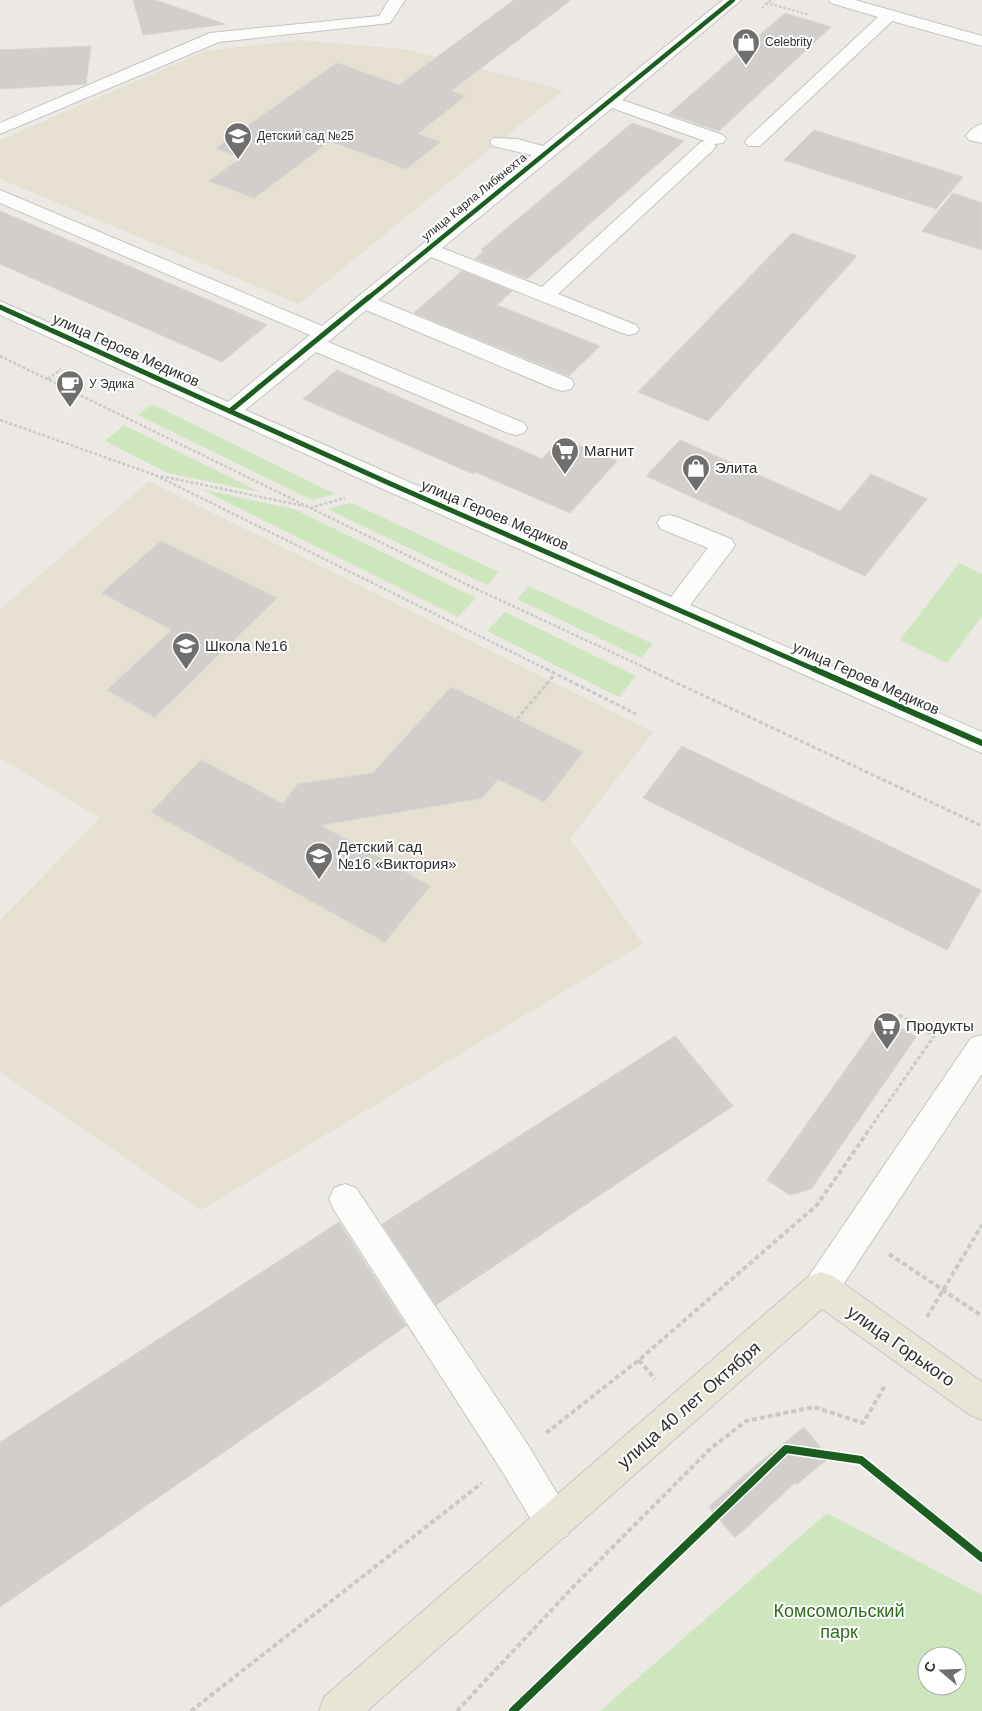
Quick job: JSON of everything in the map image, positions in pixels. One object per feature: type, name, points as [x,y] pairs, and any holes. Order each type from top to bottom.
[{"type":"main road","name":"улица Горького","points":[[821,1288],[982,1403]]},
{"type":"main road","name":"улица 40 лет Октября","points":[[338,1711],[821,1288]]},
{"type":"street","points":[[0,130],[216,37],[384,20],[397,0]]},
{"type":"street","name":"улица Карла Либкнехта","points":[[230,411],[733,0]]},
{"type":"street","points":[[837,0],[982,41]]},
{"type":"street","points":[[754,142],[889,15]]},
{"type":"street","points":[[544,295],[712,142],[609,101]]},
{"type":"street","points":[[982,129],[975,136],[982,138]]},
{"type":"street","points":[[499,142],[517,144],[545,153]]},
{"type":"street","points":[[0,196],[516,428]]},
{"type":"street","points":[[428,249],[629,329]]},
{"type":"street","points":[[364,302],[562,384]]},
{"type":"street","name":"улица Героев Медиков","points":[[0,307],[391,484],[676,607],[982,743]]},
{"type":"street","points":[[669,523],[723,545],[676,607]]},
{"type":"street","name":"улица 40 лет Октября","points":[[821,1288],[982,1048]]},
{"type":"street","points":[[345,1199],[515,1458],[554,1523]]},
{"type":"path","points":[[0,356],[474,588],[982,826]]},
{"type":"path","points":[[0,420],[155,475],[636,714]]},
{"type":"path","points":[[155,475],[311,508]]},
{"type":"path","points":[[517,719],[555,674]]},
{"type":"path","points":[[817,1205],[934,1036],[898,1014]]},
{"type":"path","points":[[457,1711],[573,1587],[710,1449],[746,1420],[814,1407],[863,1422],[982,1225]]},
{"type":"path","points":[[883,1249],[982,1316]]},
{"type":"shaded area","name":"Детский сад №25","points":[[299,40],[404,49],[563,90],[299,304],[0,179],[0,140],[206,51]]},
{"type":"shaded area","name":"Детский сад №16 «Виктория»","points":[[149,481],[653,732],[570,839],[643,944],[201,1210],[0,1072],[0,920],[100,818],[0,758],[0,609]]},
{"type":"green space","points":[[152,404],[335,494],[312,500],[138,415]]},
{"type":"green space","points":[[124,425],[260,492],[168,473],[105,441]]},
{"type":"green space","points":[[201,489],[294,509],[476,598],[458,617]]},
{"type":"green space","points":[[352,503],[499,572],[487,585],[327,509]]},
{"type":"green space","points":[[959,563],[982,574],[982,616],[947,663],[900,640]]},
{"type":"green space","points":[[529,586],[653,644],[641,658],[517,599]]},
{"type":"green space","points":[[505,612],[636,676],[619,697],[487,631]]},
{"type":"green space","name":"Комсомольский парк","points":[[827,1513],[982,1595],[982,1711],[600,1711]]},
{"type":"building","points":[[133,0],[155,0],[225,24],[143,35]]},
{"type":"building","points":[[514,0],[571,0],[451,91],[465,96],[417,134],[440,142],[406,169],[330,141],[254,198],[209,181],[241,158],[216,148],[337,63],[399,85]]},
{"type":"building","points":[[785,13],[831,27],[719,131],[669,114]]},
{"type":"building","points":[[91,46],[86,84],[0,89],[0,50]]},
{"type":"building","points":[[632,123],[684,141],[527,279],[475,259],[484,251],[481,250]]},
{"type":"building","points":[[814,130],[963,177],[936,209],[784,160]]},
{"type":"building","points":[[953,193],[982,203],[982,250],[922,231]]},
{"type":"building","points":[[0,211],[267,325],[222,362],[0,264]]},
{"type":"building","points":[[792,233],[857,256],[708,421],[638,392]]},
{"type":"building","points":[[462,271],[512,291],[497,305],[600,346],[569,376],[414,313]]},
{"type":"building","points":[[337,370],[542,459],[561,438],[617,461],[570,513],[475,472],[473,474],[303,399]]},
{"type":"building","points":[[680,440],[840,511],[871,474],[927,499],[865,576],[646,476]]},
{"type":"building","points":[[161,541],[277,598],[155,717],[107,690],[172,630],[102,593]]},
{"type":"building","points":[[451,687],[583,752],[544,802],[498,779],[482,798],[320,825],[430,886],[385,942],[151,812],[201,760],[283,804],[298,784],[373,773]]},
{"type":"building","points":[[682,746],[981,890],[947,950],[643,798]]},
{"type":"building","points":[[883,1017],[916,1037],[811,1189],[790,1195],[767,1180]]},
{"type":"building","points":[[675,1036],[733,1106],[436,1305],[382,1224]]},
{"type":"building","points":[[339,1222],[406,1326],[0,1607],[0,1442]]},
{"type":"building","points":[[804,1427],[829,1458],[796,1485],[795,1483],[735,1538],[709,1507],[744,1475]]},
{"type":"cycle path","points":[[230,411],[733,0]]},
{"type":"cycle path","points":[[0,307],[391,484],[982,743]]},
{"type":"cycle path","points":[[513,1711],[786,1449],[861,1460],[982,1558]]},
{"type":"place","name":"Celebrity","points":[[746,66]]},
{"type":"place","name":"Детский сад №25","points":[[238,160]]},
{"type":"place","name":"У Эдика","points":[[70,408]]},
{"type":"place","name":"Магнит","points":[[565,475]]},
{"type":"place","name":"Элита","points":[[696,492]]},
{"type":"place","name":"Школа №16","points":[[186,670]]},
{"type":"place","name":"Детский сад №16 «Виктория»","points":[[319,880]]},
{"type":"place","name":"Продукты","points":[[887,1050]]}]
